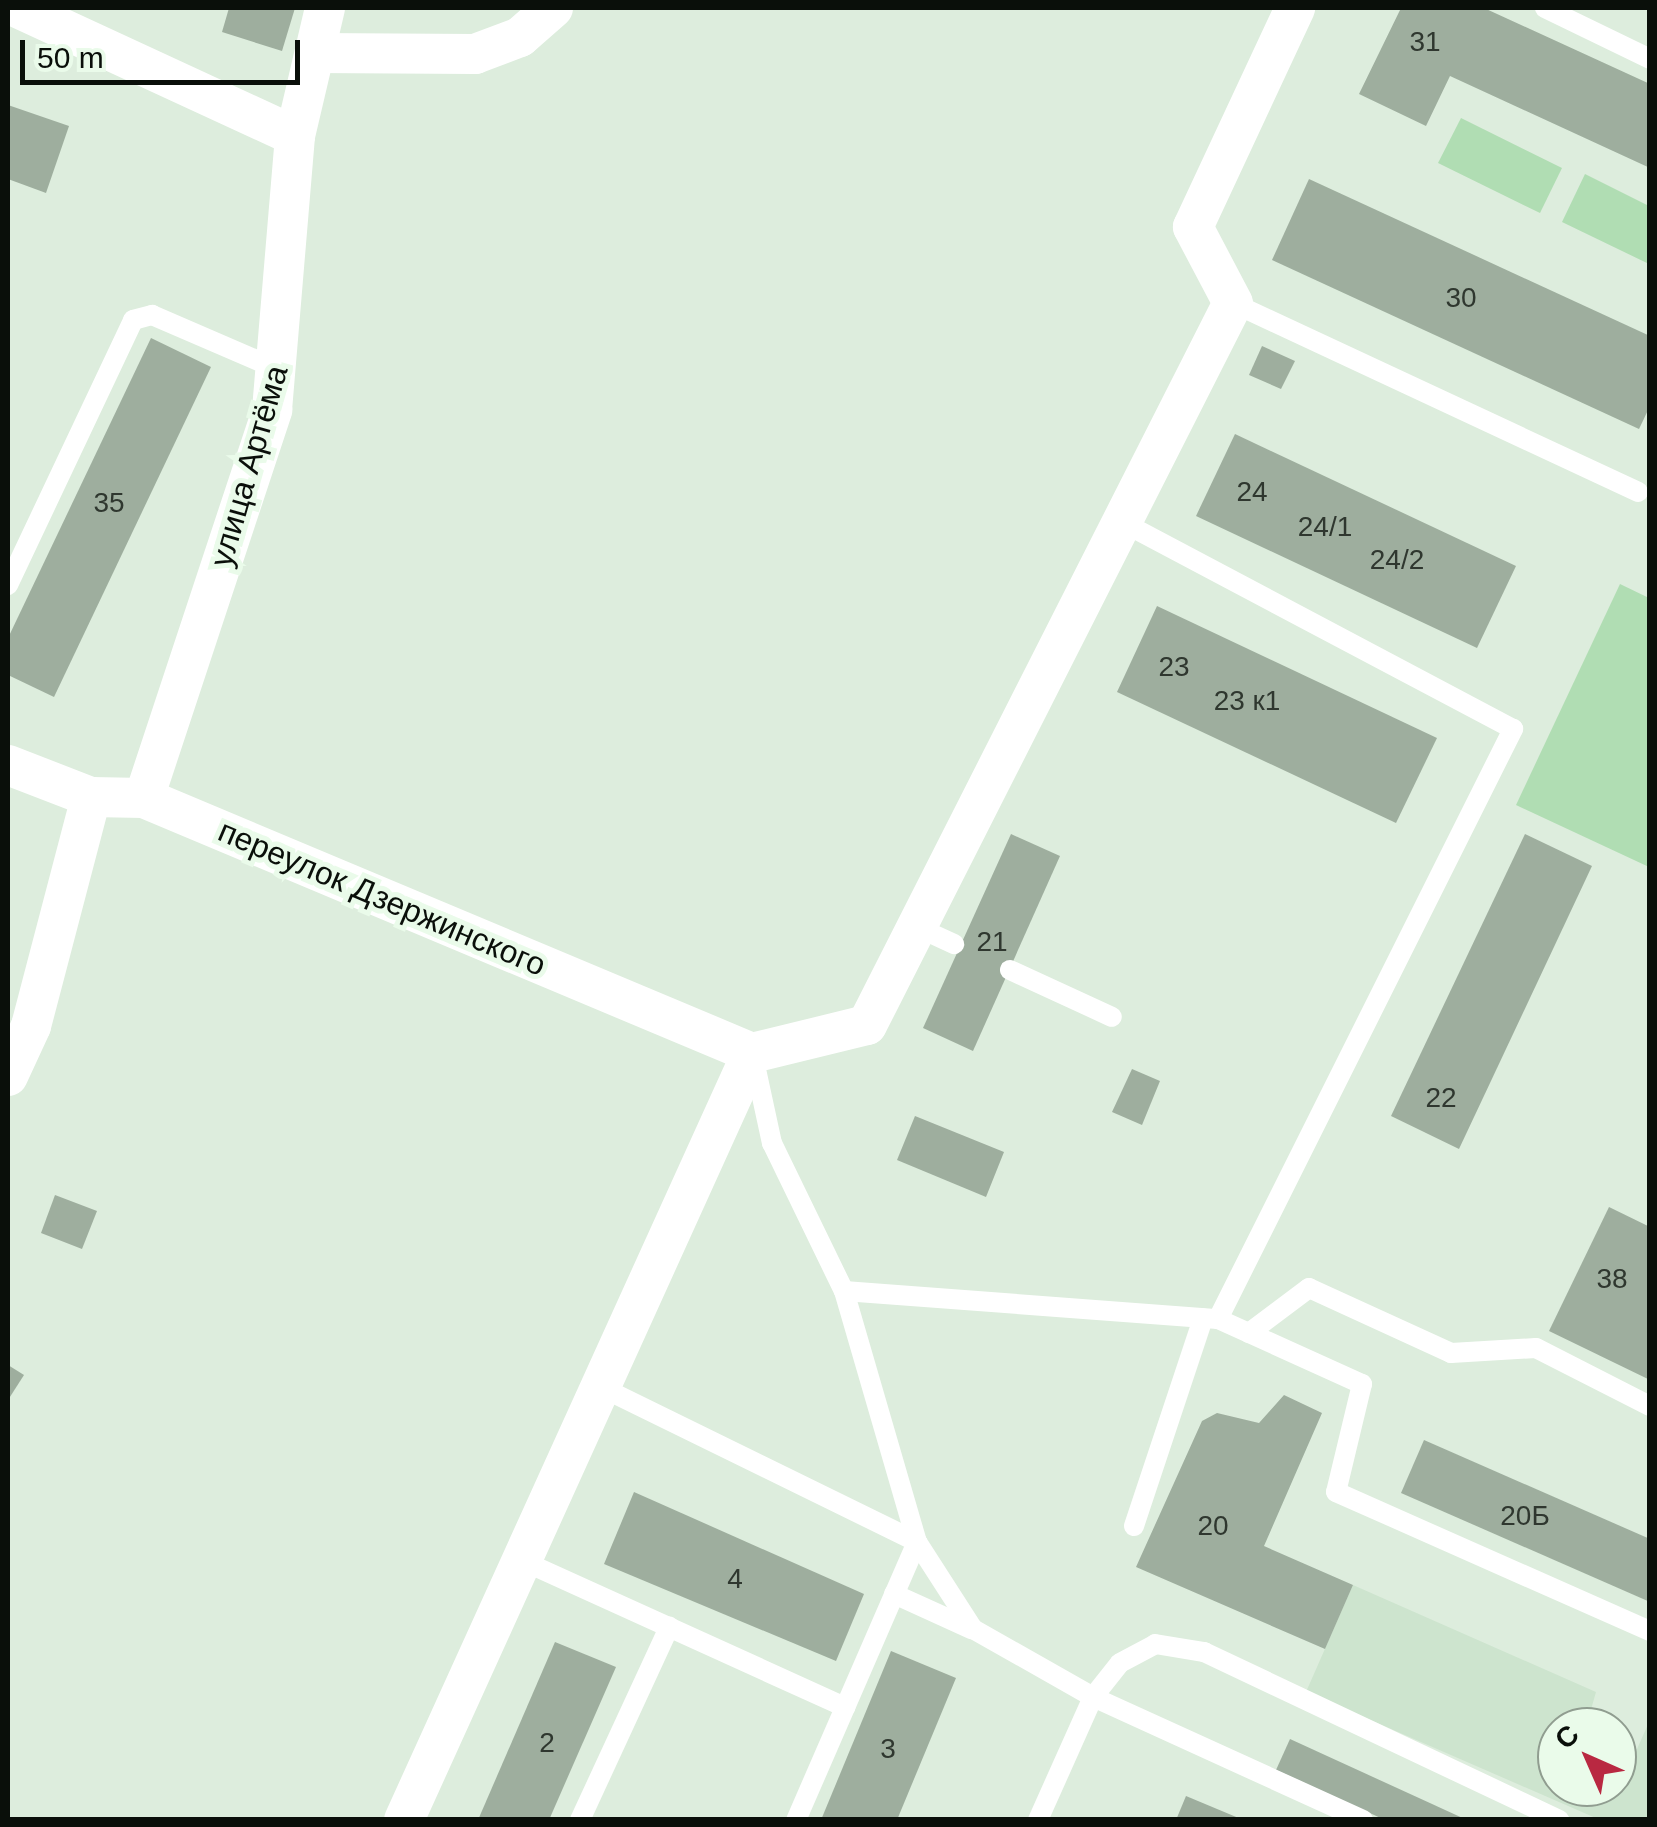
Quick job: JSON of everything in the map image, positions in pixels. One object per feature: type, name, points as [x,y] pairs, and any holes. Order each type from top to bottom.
[{"type":"street","points":[[18,8],[295,136]]},
{"type":"street","name":"улица Артёма","points":[[144,798],[280,370],[295,136],[325,8]]},
{"type":"street","points":[[315,53],[474,54],[520,37],[553,8]]},
{"type":"street","points":[[404,1820],[752,1053],[866,1026],[1233,303],[1194,228],[1295,8]]},
{"type":"street","name":"переулок Дзержинского","points":[[8,765],[91,796],[144,798],[752,1053]]},
{"type":"street","points":[[8,1076],[30,1026],[91,796]]},
{"type":"lane","points":[[1545,8],[1650,59]]},
{"type":"lane","points":[[1233,303],[1638,492]]},
{"type":"lane","points":[[8,585],[133,320],[152,315],[280,370]]},
{"type":"lane","points":[[1122,522],[1513,729],[1210,1319],[1134,1526]]},
{"type":"lane","points":[[917,927],[954,944]]},
{"type":"lane","points":[[1010,970],[1112,1017]]},
{"type":"lane","points":[[752,1053],[772,1143],[844,1290],[916,1542],[973,1629]]},
{"type":"lane","points":[[1250,1334],[1309,1288],[1451,1353],[1536,1348],[1650,1406]]},
{"type":"lane","points":[[844,1290],[1210,1319],[1250,1334],[1362,1384],[1336,1492],[1650,1631]]},
{"type":"lane","points":[[603,1388],[916,1542]]},
{"type":"lane","points":[[796,1820],[916,1542]]},
{"type":"lane","points":[[523,1560],[845,1707]]},
{"type":"lane","points":[[894,1594],[973,1629],[1092,1697],[1363,1820]]},
{"type":"lane","points":[[580,1820],[669,1627]]},
{"type":"lane","points":[[1038,1820],[1092,1697],[1120,1663],[1155,1644],[1204,1652],[1559,1820]]},
{"type":"shaded area","points":[[1353,1585],[1596,1692],[1592,1707],[1537,1707],[1537,1792],[1306,1692]]},
{"type":"shaded area","points":[[1649,1722],[1649,1819],[1598,1819],[1570,1807],[1637,1807],[1637,1749]]},
{"type":"green space","points":[[1461,118],[1562,168],[1540,213],[1438,163]]},
{"type":"green space","points":[[1585,174],[1649,206],[1649,264],[1562,222]]},
{"type":"green space","points":[[1620,584],[1649,598],[1649,867],[1516,805]]},
{"type":"building","points":[[229,8],[295,8],[282,51],[222,32]]},
{"type":"building","points":[[1401,8],[1484,8],[1650,84],[1650,168],[1450,76],[1426,126],[1359,94]]},
{"type":"building","points":[[8,105],[69,126],[46,193],[8,179]]},
{"type":"building","points":[[1309,179],[1650,336],[1650,406],[1639,429],[1272,260]]},
{"type":"building","points":[[151,338],[211,367],[54,697],[8,675],[8,638]]},
{"type":"building","points":[[1262,346],[1295,361],[1281,389],[1249,375]]},
{"type":"building","points":[[1235,434],[1516,566],[1477,648],[1196,516]]},
{"type":"building","points":[[1157,606],[1437,738],[1396,823],[1117,692]]},
{"type":"building","points":[[1011,834],[1060,856],[973,1051],[923,1028]]},
{"type":"building","points":[[1525,834],[1592,866],[1459,1149],[1391,1116]]},
{"type":"building","points":[[1132,1069],[1160,1081],[1142,1125],[1112,1112]]},
{"type":"building","points":[[915,1116],[1004,1152],[986,1197],[897,1160]]},
{"type":"building","points":[[55,1195],[97,1211],[82,1249],[41,1233]]},
{"type":"building","points":[[1609,1207],[1650,1227],[1650,1380],[1549,1331]]},
{"type":"building","points":[[8,1365],[24,1375],[8,1400]]},
{"type":"building","points":[[1284,1395],[1322,1413],[1264,1546],[1353,1585],[1325,1649],[1136,1567],[1202,1421],[1217,1413],[1259,1423]]},
{"type":"building","points":[[1424,1440],[1650,1539],[1650,1602],[1401,1493]]},
{"type":"building","points":[[634,1492],[864,1594],[836,1661],[604,1564]]},
{"type":"building","points":[[555,1642],[616,1667],[549,1820],[478,1820]]},
{"type":"building","points":[[891,1651],[956,1678],[897,1820],[821,1820]]},
{"type":"building","points":[[1290,1739],[1467,1820],[1385,1820],[1276,1770]]},
{"type":"building","points":[[1186,1796],[1241,1819],[1241,1820],[1176,1820]]}]
